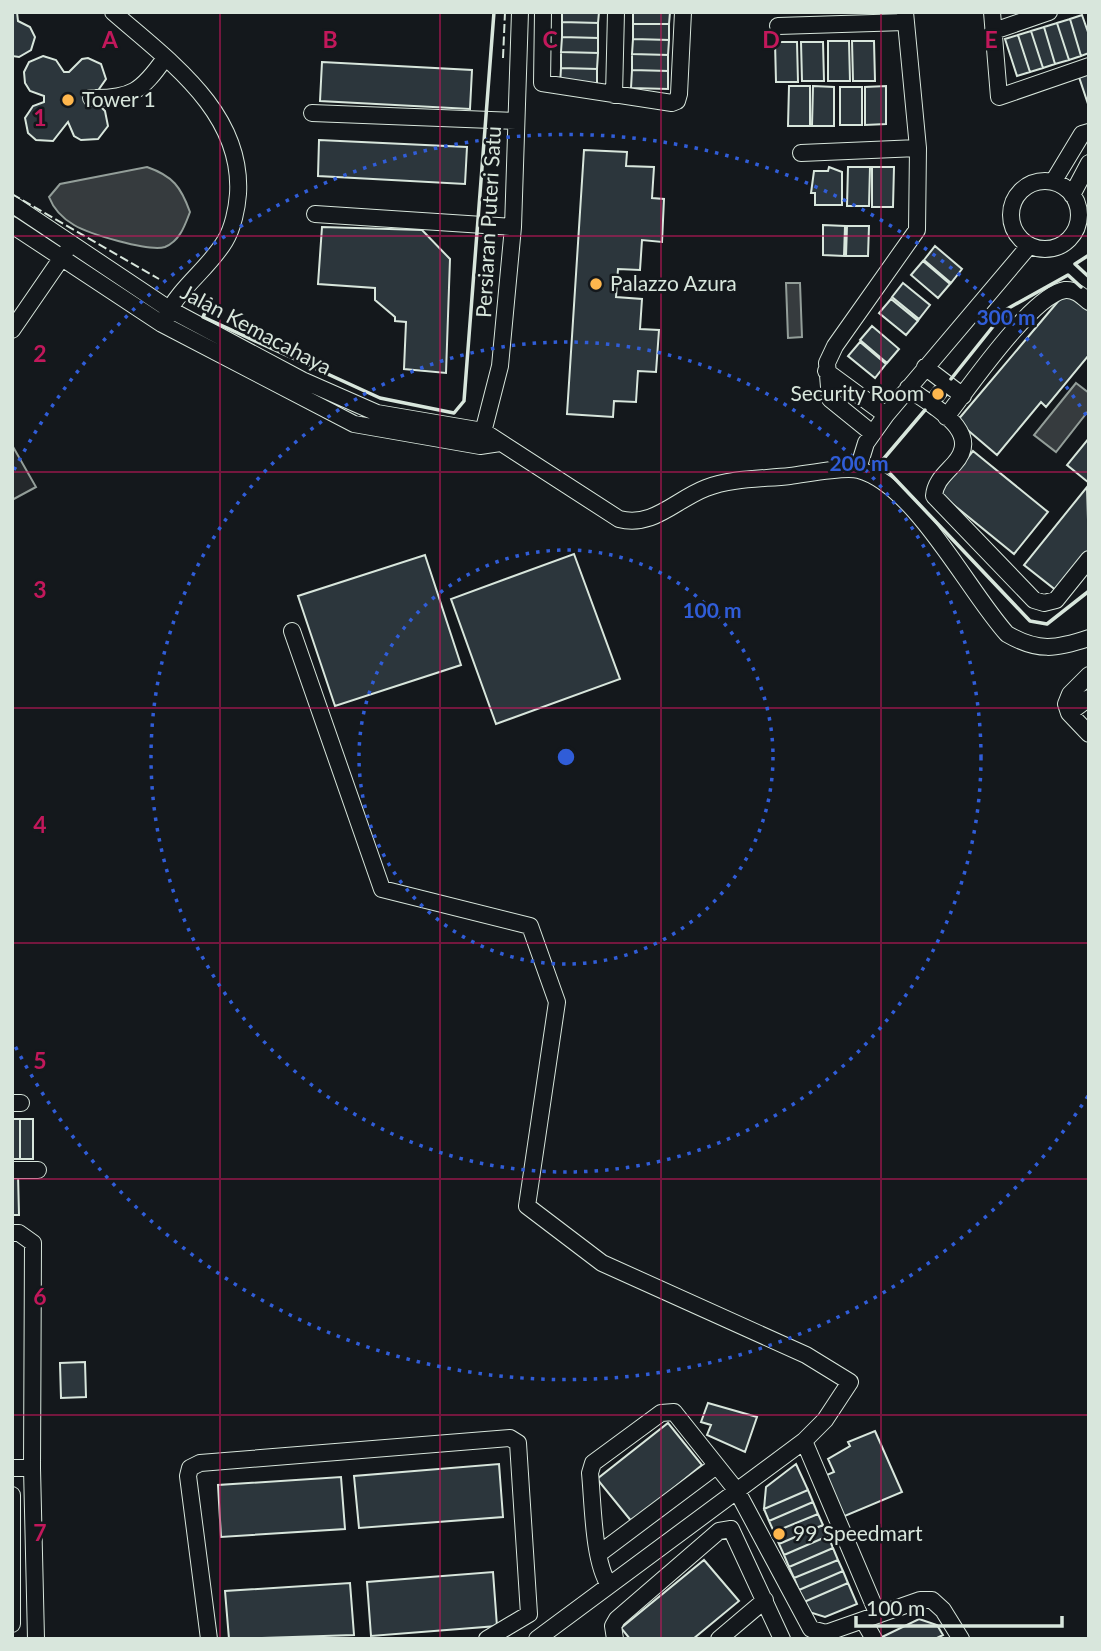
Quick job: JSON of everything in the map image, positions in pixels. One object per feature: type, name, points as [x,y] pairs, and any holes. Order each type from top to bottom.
[{"type":"street","points":[[113,12],[209,102],[233,143],[239,174],[237,205],[226,240],[165,316]]},
{"type":"street","name":"Persiaran Puteri Satu","points":[[481,438],[500,366],[513,227],[520,12]]},
{"type":"street","points":[[543,12],[542,83],[672,103],[677,101],[683,12]]},
{"type":"street","points":[[614,95],[616,12]]},
{"type":"street","points":[[992,12],[999,97],[1089,66]]},
{"type":"street","points":[[994,31],[1049,12]]},
{"type":"street","points":[[778,26],[905,17],[918,148],[917,230],[835,346],[826,371],[830,400],[872,433]]},
{"type":"street","points":[[91,99],[116,99],[134,93],[164,58]]},
{"type":"street","points":[[312,113],[516,121]]},
{"type":"street","points":[[1053,182],[1085,133]]},
{"type":"street","points":[[801,153],[918,148]]},
{"type":"street","points":[[1072,195],[1089,163]]},
{"type":"street","points":[[1053,182],[1072,195],[1079,216],[1071,237],[1052,249],[1029,246],[1014,230],[1011,219],[1015,198],[1032,184],[1053,182]]},
{"type":"street","name":"Jalan Kemacahaya","points":[[12,204],[165,316]]},
{"type":"street","points":[[315,214],[513,227]]},
{"type":"street","name":"Jalan Kemacahaya","points":[[12,225],[61,259],[165,316],[302,380],[377,413],[500,443],[619,519],[635,523],[648,520],[707,488],[858,469]]},
{"type":"street","points":[[12,330],[71,245]]},
{"type":"street","points":[[1029,246],[872,433],[858,469],[887,484],[908,504],[1007,634],[1028,647],[1055,647],[1089,638]]},
{"type":"street","points":[[946,417],[1018,324],[1055,294],[1066,290],[1075,291],[1089,302]]},
{"type":"street","points":[[925,367],[962,396]]},
{"type":"street","points":[[826,371],[886,415]]},
{"type":"street","points":[[908,388],[946,417],[965,438],[963,454],[935,485],[934,496],[1034,600],[1044,603],[1056,600],[1089,559]]},
{"type":"street","points":[[292,631],[382,889],[530,926],[556,1002],[527,1206],[602,1263],[806,1355],[850,1382],[824,1420],[804,1441],[537,1639]]},
{"type":"street","points":[[1088,678],[1070,694],[1066,704],[1069,713],[1089,734]]},
{"type":"street","points":[[1069,713],[1089,698]]},
{"type":"street","points":[[12,1170],[38,1170]]},
{"type":"street","points":[[12,1233],[19,1233],[33,1244],[32,1468],[36,1639]]},
{"type":"street","points":[[609,1585],[603,1575],[600,1553],[590,1473],[593,1463],[661,1413],[674,1412],[737,1491],[811,1629],[826,1633],[920,1600],[932,1600],[943,1611],[961,1639]]},
{"type":"street","points":[[209,1639],[188,1476],[190,1468],[201,1463],[510,1438],[518,1443],[529,1614],[487,1639]]},
{"type":"street","points":[[804,1441],[871,1617],[874,1639]]},
{"type":"street","points":[[600,1553],[716,1466]]},
{"type":"street","points":[[12,1468],[32,1468]]},
{"type":"street","points":[[12,1495],[12,1624]]},
{"type":"street","points":[[615,1639],[613,1626],[617,1619],[719,1531],[731,1529],[782,1639]]},
{"type":"street","points":[[13,1574],[34,1574]]},
{"type":"street","points":[[719,1639],[765,1600]]},
{"type":"shaded area","points":[[147,167],[163,174],[175,184],[190,212],[178,237],[165,247],[133,245],[82,229],[62,216],[49,197],[60,184]]},
{"type":"shaded area","points":[[786,283],[800,283],[802,337],[788,338]]},
{"type":"shaded area","points":[[1076,383],[1089,393],[1089,410],[1056,452],[1034,435]]},
{"type":"shaded area","points":[[12,445],[36,487],[12,500]]},
{"type":"building","points":[[12,12],[17,12],[18,21],[30,27],[35,37],[31,50],[19,57],[12,56]]},
{"type":"building","points":[[562,12],[599,12],[598,23],[562,22]]},
{"type":"building","points":[[633,12],[670,12],[669,24],[633,24]]},
{"type":"building","points":[[1082,15],[1089,35],[1089,53],[1081,56],[1070,19]]},
{"type":"building","points":[[1070,19],[1081,56],[1069,60],[1057,23]]},
{"type":"building","points":[[562,22],[598,23],[598,38],[562,37]]},
{"type":"building","points":[[1057,23],[1069,60],[1055,64],[1044,27]]},
{"type":"building","points":[[633,24],[669,24],[669,40],[633,39]]},
{"type":"building","points":[[1044,27],[1055,64],[1043,68],[1031,31]]},
{"type":"building","points":[[1031,31],[1043,68],[1030,72],[1018,35]]},
{"type":"building","points":[[1018,35],[1030,72],[1017,76],[1005,39]]},
{"type":"building","points":[[562,37],[598,38],[598,53],[561,52]]},
{"type":"building","points":[[633,39],[669,40],[668,55],[632,54]]},
{"type":"building","points":[[828,41],[849,41],[850,81],[828,81]]},
{"type":"building","points":[[852,41],[874,41],[875,81],[853,81]]},
{"type":"building","points":[[775,42],[797,42],[798,82],[776,82]]},
{"type":"building","points":[[801,42],[823,42],[824,81],[802,81]]},
{"type":"building","points":[[561,52],[598,53],[597,69],[561,68]]},
{"type":"building","points":[[632,54],[668,55],[668,71],[632,70]]},
{"type":"building","name":"Tower 1","points":[[43,56],[56,60],[64,72],[69,72],[82,59],[88,58],[101,64],[106,79],[97,92],[98,104],[105,111],[108,126],[98,139],[81,140],[74,136],[68,122],[53,141],[36,140],[28,133],[25,118],[33,106],[44,102],[44,96],[30,91],[25,83],[24,72],[29,62]]},
{"type":"building","points":[[322,62],[472,70],[470,109],[320,101]]},
{"type":"building","points":[[561,68],[597,69],[597,87],[560,86]]},
{"type":"building","points":[[632,70],[668,71],[668,89],[631,88]]},
{"type":"building","points":[[1089,70],[1089,107],[1078,74]]},
{"type":"building","points":[[789,86],[810,86],[810,126],[788,126]]},
{"type":"building","points":[[813,86],[834,87],[834,126],[812,126]]},
{"type":"building","points":[[886,86],[886,124],[865,125],[865,87]]},
{"type":"building","points":[[840,87],[862,87],[862,125],[840,125]]},
{"type":"building","points":[[319,140],[467,147],[465,184],[318,176]]},
{"type":"building","name":"Palazzo Azura","points":[[584,150],[627,152],[626,166],[654,167],[652,198],[664,199],[662,242],[642,240],[640,270],[618,269],[616,297],[642,299],[640,329],[659,330],[656,372],[638,371],[636,402],[614,401],[613,417],[567,414]]},
{"type":"building","points":[[829,167],[842,172],[842,205],[815,205],[815,193],[811,193],[814,171],[828,171]]},
{"type":"building","points":[[848,167],[870,167],[869,206],[847,206]]},
{"type":"building","points":[[872,167],[894,167],[893,207],[872,207]]},
{"type":"building","points":[[823,225],[845,226],[844,256],[823,255]]},
{"type":"building","points":[[847,226],[869,226],[868,256],[846,256]]},
{"type":"building","points":[[322,227],[422,230],[450,259],[446,373],[404,369],[406,322],[395,321],[395,317],[375,300],[375,288],[318,284]]},
{"type":"building","points":[[935,246],[962,269],[951,283],[924,260]]},
{"type":"building","points":[[923,261],[950,284],[938,298],[911,275]]},
{"type":"building","points":[[903,283],[930,305],[919,319],[892,297]]},
{"type":"building","points":[[1066,292],[1089,311],[1089,355],[1046,407],[1041,402],[997,455],[957,421]]},
{"type":"building","points":[[891,299],[918,321],[906,335],[879,313]]},
{"type":"building","points":[[872,326],[899,349],[887,363],[860,340]]},
{"type":"building","points":[[860,342],[886,364],[875,378],[848,356]]},
{"type":"building","name":"Security Room","points":[[945,374],[957,383],[931,414],[920,405]]},
{"type":"building","points":[[1089,438],[1089,483],[1067,465]]},
{"type":"building","points":[[973,451],[1048,512],[1014,554],[939,493]]},
{"type":"building","points":[[1087,487],[1089,552],[1057,591],[1024,565]]},
{"type":"building","points":[[574,554],[620,679],[496,724],[451,599]]},
{"type":"building","points":[[425,555],[461,665],[335,706],[298,596]]},
{"type":"building","points":[[12,1119],[20,1119],[20,1159],[12,1159]]},
{"type":"building","points":[[20,1119],[33,1119],[33,1159],[20,1159]]},
{"type":"building","points":[[12,1174],[18,1174],[19,1215],[12,1215]]},
{"type":"building","points":[[85,1362],[86,1397],[61,1398],[60,1363]]},
{"type":"building","points":[[708,1403],[757,1417],[745,1452],[707,1435],[711,1425],[701,1422]]},
{"type":"building","points":[[668,1423],[702,1465],[632,1522],[597,1479]]},
{"type":"building","points":[[875,1431],[902,1492],[840,1518],[822,1477],[834,1472],[828,1459],[850,1446],[848,1442]]},
{"type":"building","points":[[499,1464],[503,1517],[359,1528],[354,1476]]},
{"type":"building","points":[[796,1464],[808,1490],[764,1509],[766,1487]]},
{"type":"building","points":[[341,1477],[345,1529],[221,1537],[218,1485]]},
{"type":"building","points":[[808,1490],[813,1502],[769,1521],[764,1509]]},
{"type":"building","points":[[813,1502],[818,1514],[774,1532],[769,1521]]},
{"type":"building","points":[[818,1514],[823,1525],[779,1544],[774,1532]]},
{"type":"building","points":[[823,1525],[828,1536],[784,1555],[779,1544]]},
{"type":"building","points":[[828,1536],[833,1548],[789,1567],[784,1555]]},
{"type":"building","points":[[833,1548],[838,1560],[794,1578],[789,1567]]},
{"type":"building","points":[[704,1560],[739,1601],[693,1639],[630,1639],[621,1628]]},
{"type":"building","points":[[838,1560],[843,1571],[799,1590],[794,1578]]},
{"type":"building","points":[[843,1571],[848,1583],[804,1602],[799,1590]]},
{"type":"building","points":[[493,1572],[497,1626],[371,1636],[367,1582]]},
{"type":"building","points":[[350,1583],[354,1635],[229,1639],[225,1591]]},
{"type":"building","points":[[848,1583],[857,1604],[825,1617],[809,1612],[804,1602]]},
{"type":"building","points":[[919,1619],[937,1625],[943,1635],[935,1639],[880,1638]]},
{"type":"fence","points":[[503,58],[505,12]]},
{"type":"fence","points":[[12,194],[159,279]]},
{"type":"wall","points":[[211,299],[203,317],[380,398],[454,413],[464,401],[494,12]]},
{"type":"wall","points":[[1089,255],[1075,264],[1089,277]]},
{"type":"wall","points":[[951,379],[1007,309],[1068,275],[1081,287]]},
{"type":"wall","points":[[925,410],[880,463],[1030,621],[1047,624],[1089,591]]},
{"type":"place","name":"Tower 1","points":[[68,100]]},
{"type":"place","name":"Palazzo Azura","points":[[596,284]]},
{"type":"place","name":"Security Room","points":[[938,394]]},
{"type":"place","name":"99 Speedmart","points":[[779,1534]]}]
